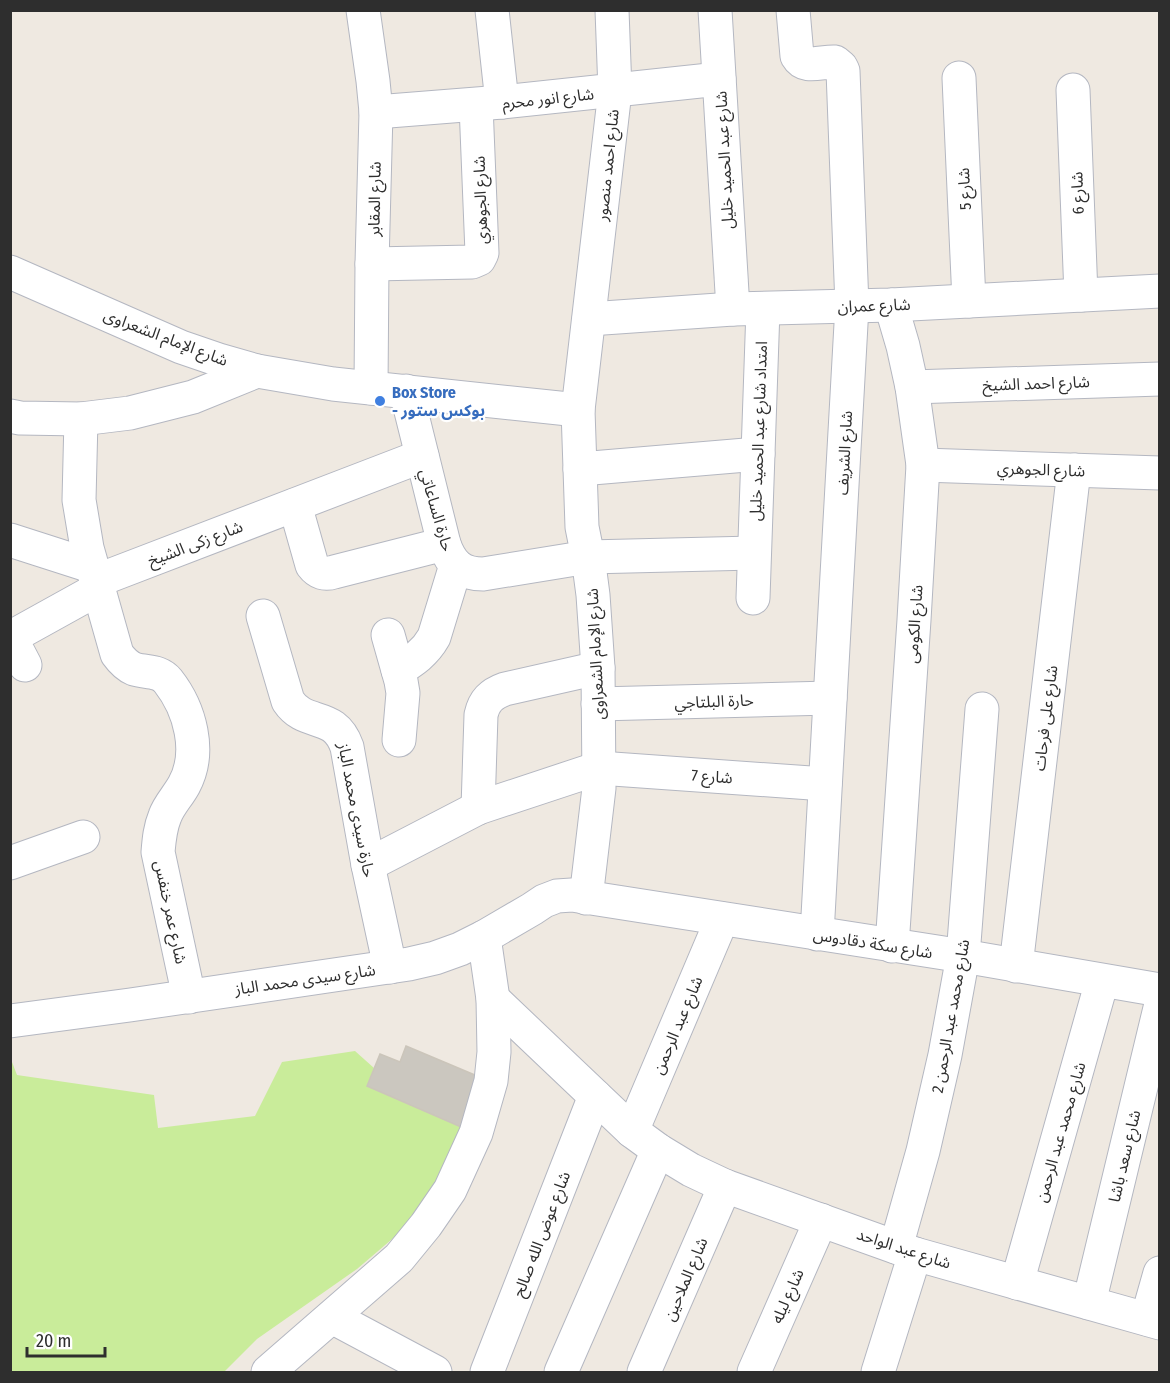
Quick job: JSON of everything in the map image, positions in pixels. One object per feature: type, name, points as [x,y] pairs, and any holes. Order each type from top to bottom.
[{"type":"street","name":"شارع المقابر","points":[[363,10],[375,112],[371,388]]},
{"type":"street","name":"شارع الجوهري","points":[[372,264],[472,262],[478,260],[482,253],[492,10]]},
{"type":"street","name":"شارع احمد منصور","points":[[589,319],[615,91],[612,10]]},
{"type":"street","name":"شارع عبد الحميد خليل","points":[[716,10],[719,79],[748,309]]},
{"type":"street","name":"شارع الشريف","points":[[793,10],[797,56],[800,62],[806,64],[831,61],[839,64],[843,71],[852,306],[817,934]]},
{"type":"street","name":"شارع 5","points":[[959,78],[969,301]]},
{"type":"street","name":"شارع انور محرم","points":[[375,112],[489,104],[719,79]]},
{"type":"street","name":"شارع 6","points":[[1073,90],[1081,295]]},
{"type":"street","name":"شارع الإمام الشعراوى","points":[[10,272],[181,347],[257,370],[333,384],[578,410]]},
{"type":"street","name":"شارع عمران","points":[[589,319],[748,309],[891,305],[1160,291]]},
{"type":"street","name":"شارع الكومى","points":[[891,305],[912,387],[923,465],[892,946]]},
{"type":"street","name":"امتداد شارع عبد الحميد خليل","points":[[748,309],[758,454],[753,598]]},
{"type":"street","name":"شارع الإمام الشعراوى","points":[[586,898],[599,788],[598,668],[593,596],[582,527],[578,410],[589,319]]},
{"type":"street","points":[[10,416],[81,419],[130,413],[193,397],[257,370]]},
{"type":"street","name":"شارع احمد الشيخ","points":[[912,387],[1160,379]]},
{"type":"street","name":"حارة الساعاتي","points":[[406,391],[450,555],[464,571],[483,574],[588,557]]},
{"type":"street","name":"شارع عمر خنفس","points":[[81,419],[79,500],[87,548],[117,654],[123,663],[133,669],[152,671],[166,679],[178,695],[191,732],[193,753],[191,769],[185,784],[165,815],[159,833],[158,852],[189,997]]},
{"type":"street","points":[[580,469],[758,454]]},
{"type":"street","name":"شارع زكى الشيخ","points":[[95,579],[422,456]]},
{"type":"street","name":"شارع الجوهري","points":[[923,465],[1160,472]]},
{"type":"street","name":"شارع على فرحات","points":[[1016,966],[1074,470]]},
{"type":"street","points":[[294,505],[312,565],[324,574],[450,555],[434,638],[423,653],[398,670]]},
{"type":"street","points":[[10,540],[95,579]]},
{"type":"street","points":[[588,557],[754,553]]},
{"type":"street","points":[[25,665],[13,642],[15,635],[95,579]]},
{"type":"street","name":"حارة سيدى محمد الباز","points":[[263,616],[288,701],[293,709],[300,714],[334,726],[344,738],[390,967]]},
{"type":"street","points":[[387,636],[401,681],[403,699],[399,740]]},
{"type":"street","points":[[478,808],[481,715],[488,698],[505,689],[598,668]]},
{"type":"street","name":"حارة البلتاجي","points":[[598,704],[830,698]]},
{"type":"street","name":"شارع محمد عبد الرحمن 2","points":[[878,1372],[906,1251],[923,1151],[943,1065],[963,956],[982,709]]},
{"type":"street","points":[[368,865],[478,808],[599,768]]},
{"type":"street","name":"شارع 7","points":[[599,768],[825,784]]},
{"type":"street","points":[[10,863],[83,837]]},
{"type":"street","name":"شارع سيدى محمد الباز","points":[[10,1021],[189,997],[390,967],[435,958],[484,937],[544,901],[557,896],[572,895],[586,898]]},
{"type":"street","name":"شارع سكة دقادوس","points":[[586,898],[963,956],[1160,990]]},
{"type":"street","name":"شارع عبد الرحمن","points":[[632,1131],[722,919]]},
{"type":"street","points":[[286,1368],[332,1317],[399,1258],[450,1190],[476,1133],[491,1081],[495,1052],[493,999],[484,937]]},
{"type":"street","name":"شارع محمد عبد الرحمن","points":[[1017,1283],[1102,981]]},
{"type":"street","name":"شارع عبد الواحد","points":[[493,999],[632,1131],[691,1170],[725,1186],[906,1251],[1153,1321]]},
{"type":"street","name":"شارع سعد باشا","points":[[1089,1303],[1160,1008]]},
{"type":"street","name":"شارع عوض الله صالح","points":[[487,1372],[595,1096]]},
{"type":"street","points":[[561,1372],[658,1150]]},
{"type":"street","name":"شارع الملاحين","points":[[644,1372],[725,1186]]},
{"type":"street","name":"شارع ليله","points":[[754,1372],[821,1220]]},
{"type":"street","points":[[1153,1321],[1160,1273]]},
{"type":"street","points":[[332,1317],[435,1372]]},
{"type":"green space","points":[[355,1051],[374,1068],[367,1086],[468,1130],[425,1211],[357,1269],[257,1339],[224,1372],[11,1372],[12,1062],[17,1075],[154,1095],[158,1128],[255,1116],[282,1062]]},
{"type":"building","points":[[406,1046],[489,1081],[468,1130],[367,1086],[380,1054],[400,1062]]},
{"type":"place","name":"Box Store - بوكس ستور","points":[[380,401]]}]
